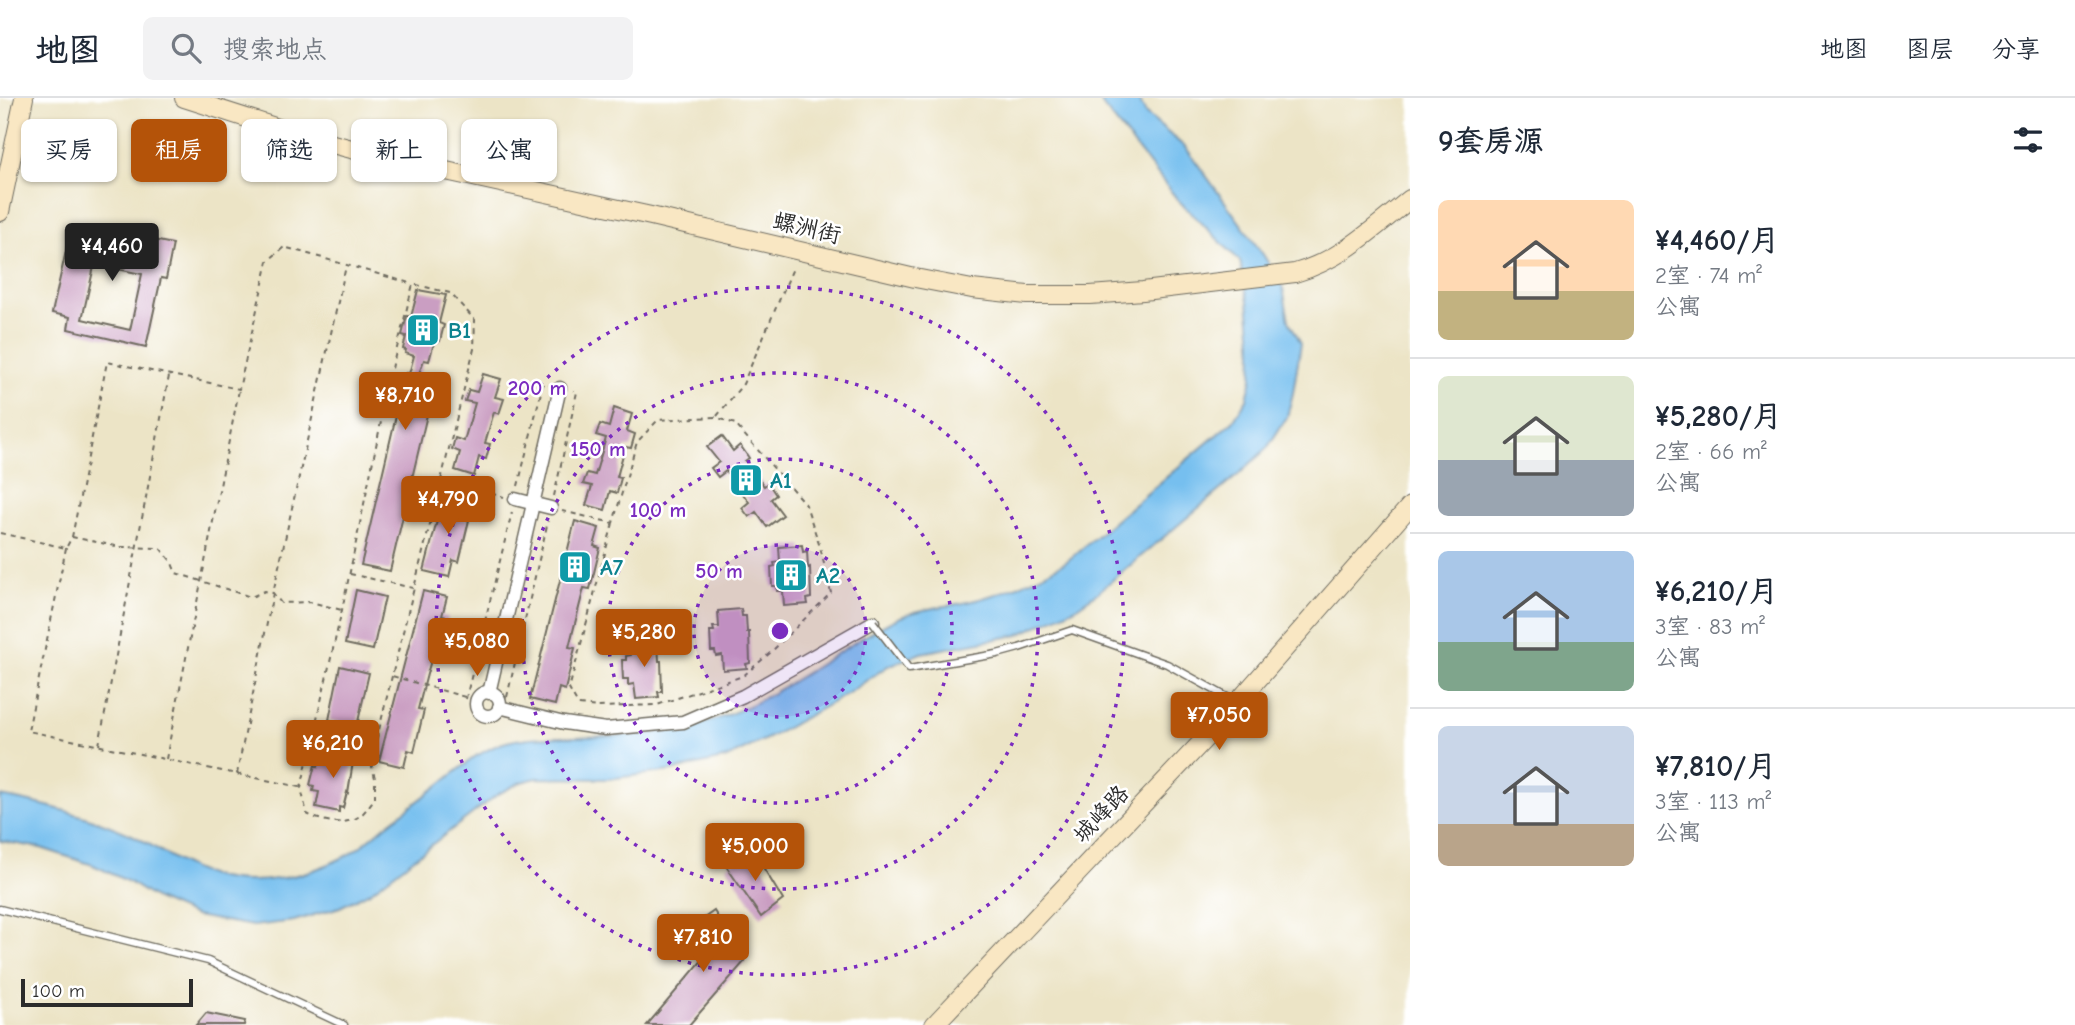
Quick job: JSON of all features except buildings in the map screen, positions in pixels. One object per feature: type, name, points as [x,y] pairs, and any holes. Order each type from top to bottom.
[{"type":"street","points":[[0,212],[24,98]]},
{"type":"street","name":"螺洲街","points":[[184,98],[326,143],[925,280],[985,291],[1027,295],[1116,293],[1283,275],[1308,269],[1336,256],[1410,199]]},
{"type":"street","points":[[489,693],[560,388]]},
{"type":"street","points":[[515,499],[551,508]]},
{"type":"street","name":"城峰路","points":[[934,1025],[1215,728],[1410,506]]},
{"type":"street","points":[[502,707],[492,715],[485,716],[472,699],[489,693],[496,696],[502,707],[564,723],[606,729],[683,722],[743,696],[873,622]]},
{"type":"lane","points":[[873,622],[909,670],[1008,651],[1072,630],[1167,664],[1236,702]]},
{"type":"lane","points":[[0,909],[208,961],[344,1025]]},
{"type":"path","points":[[166,760],[239,389],[268,261],[284,247],[450,293],[475,320],[474,349],[371,763],[375,778],[375,798],[359,817],[343,822],[319,821],[307,814],[301,788],[342,610],[393,364],[414,284]]},
{"type":"path","points":[[716,417],[743,384],[801,251]]},
{"type":"path","points":[[236,774],[346,265]]},
{"type":"path","points":[[239,389],[107,362],[72,537],[66,548],[27,731],[301,788]]},
{"type":"path","points":[[99,746],[170,375]]},
{"type":"path","points":[[392,676],[472,699],[543,384],[577,391],[502,707]]},
{"type":"path","points":[[716,417],[736,424],[806,505],[831,593],[743,676],[657,705],[578,705],[569,688],[613,523],[637,442],[658,420],[716,417]]},
{"type":"path","points":[[441,480],[515,499]]},
{"type":"path","points":[[551,508],[613,523]]},
{"type":"path","points":[[0,533],[66,548]]},
{"type":"path","points":[[72,537],[121,548],[160,548],[176,573],[202,582],[251,597],[265,591],[273,593],[281,603],[311,602],[342,610]]},
{"type":"path","points":[[349,574],[414,588]]},
{"type":"water","points":[[1099,98],[1138,98],[1146,114],[1186,148],[1264,256],[1283,288],[1289,321],[1301,343],[1287,417],[1267,448],[1097,593],[1074,609],[1018,635],[921,653],[888,666],[847,694],[727,758],[671,771],[607,779],[537,778],[521,782],[498,794],[370,892],[340,907],[294,921],[253,926],[195,916],[156,899],[129,882],[93,865],[41,848],[0,841],[0,796],[51,807],[100,822],[132,835],[181,863],[212,876],[246,881],[298,875],[352,853],[476,756],[497,745],[536,738],[661,732],[718,719],[771,694],[896,619],[1003,592],[1066,562],[1233,421],[1247,399],[1252,378],[1253,353],[1248,301],[1240,261],[1178,200]]},
{"type":"place","name":"B1","points":[[423,330]]},
{"type":"place","name":"A1","points":[[746,480]]},
{"type":"place","name":"A7","points":[[575,567]]},
{"type":"place","name":"A2","points":[[791,575]]}]
